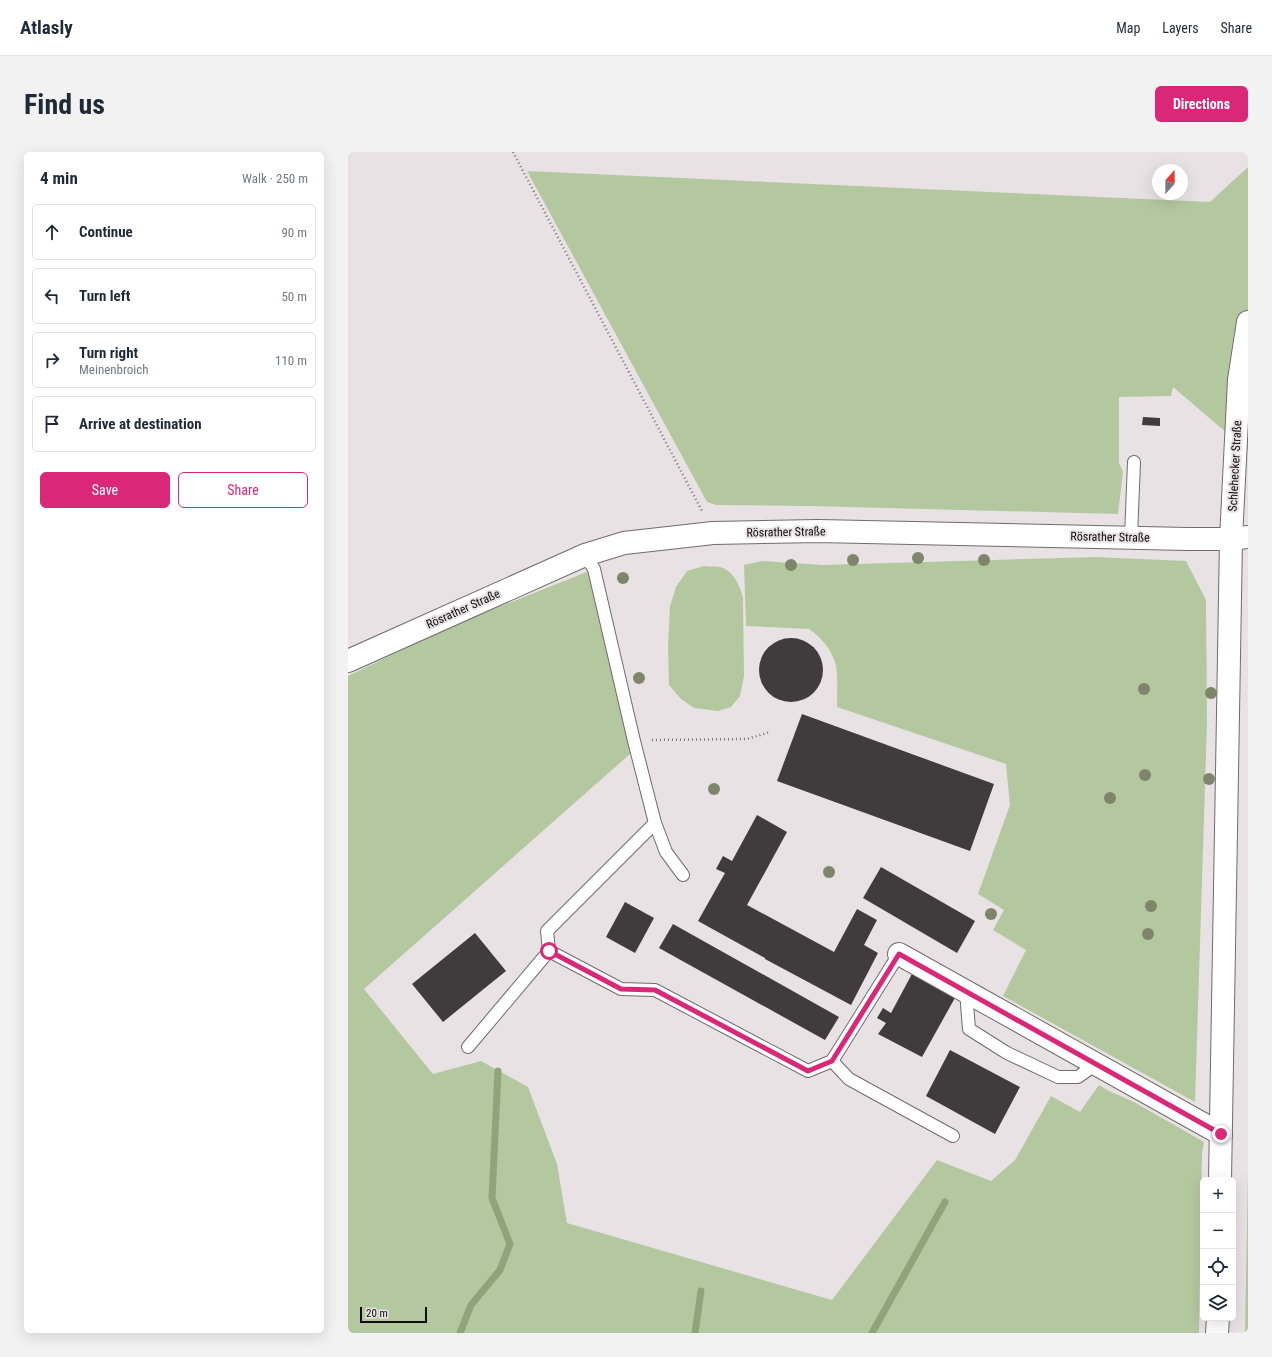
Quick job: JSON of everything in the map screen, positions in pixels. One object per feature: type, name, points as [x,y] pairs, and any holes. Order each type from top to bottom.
[{"type":"street","name":"Schlehecker Straße","points":[[1220,1177],[1240,538],[1239,380],[1248,322]]},
{"type":"street","name":"Rösrather Straße","points":[[348,661],[585,555],[624,543],[713,533],[818,531],[1240,538]]},
{"type":"street","points":[[899,954],[1221,1134]]},
{"type":"street","points":[[1217,1333],[1218,1321]]},
{"type":"lane","points":[[1131,537],[1134,462]]},
{"type":"lane","points":[[585,555],[594,569],[655,823],[666,852],[683,875]]},
{"type":"lane","points":[[468,1047],[549,951],[546,931],[655,823]]},
{"type":"lane","points":[[549,951],[621,989],[655,990],[808,1071],[832,1061],[899,954]]},
{"type":"lane","points":[[966,991],[968,1029],[1008,1053],[1058,1077],[1078,1077],[1096,1064]]},
{"type":"lane","points":[[832,1061],[849,1079],[953,1136]]},
{"type":"path","points":[[513,152],[713,533]]},
{"type":"path","points":[[634,740],[747,739],[770,732]]},
{"type":"green space","points":[[1248,167],[1248,451],[1173,387],[1171,396],[1119,397],[1119,463],[1123,472],[1118,514],[716,505],[707,502],[527,171],[1152,200],[1210,202]]},
{"type":"green space","points":[[1096,557],[1186,561],[1206,600],[1207,723],[1195,1102],[1003,996],[1026,950],[993,930],[1004,910],[978,894],[1010,805],[1006,764],[837,707],[836,666],[826,645],[818,636],[809,629],[746,626],[744,565],[762,561],[822,565]]},
{"type":"green space","points":[[704,566],[720,567],[729,571],[738,583],[743,597],[744,676],[740,696],[731,707],[718,711],[694,708],[681,699],[669,685],[668,646],[670,606],[676,587],[687,571]]},
{"type":"green space","points":[[594,569],[629,716],[630,754],[364,989],[433,1074],[481,1061],[528,1087],[557,1164],[567,1223],[832,1300],[937,1160],[991,1181],[1015,1160],[1051,1096],[1080,1112],[1099,1085],[1134,1102],[1204,1142],[1202,1153],[1202,1177],[1200,1177],[1199,1333],[348,1333],[348,676],[449,627]]},
{"type":"green space","points":[[1248,1173],[1248,1333],[1245,1333]]},
{"type":"building","points":[[1143,417],[1160,418],[1160,426],[1142,425]]},
{"type":"building","points":[[791,638],[803,640],[814,647],[821,658],[823,670],[821,682],[814,693],[803,700],[791,702],[779,700],[768,693],[761,682],[759,670],[761,658],[768,647],[779,640]]},
{"type":"building","points":[[802,714],[994,784],[970,851],[777,781]]},
{"type":"building","points":[[757,815],[787,832],[747,905],[834,952],[857,909],[877,920],[864,945],[878,953],[851,1005],[698,921],[725,873],[716,869],[723,856],[732,861]]},
{"type":"building","points":[[881,867],[975,921],[957,953],[863,898]]},
{"type":"building","points":[[625,902],[654,918],[635,953],[606,937]]},
{"type":"building","points":[[673,924],[839,1017],[825,1040],[659,948]]},
{"type":"building","points":[[475,933],[506,971],[443,1022],[412,984]]},
{"type":"building","points":[[913,972],[956,996],[922,1057],[878,1034],[886,1023],[877,1018],[883,1008],[891,1013]]},
{"type":"building","points":[[950,1050],[1020,1087],[995,1134],[926,1096]]},
{"type":"waterway","points":[[460,1333],[471,1305],[500,1270],[510,1244],[492,1198],[498,1071]]},
{"type":"waterway","points":[[872,1333],[945,1202]]},
{"type":"waterway","points":[[695,1333],[701,1291]]},
{"type":"route","points":[[549,951],[621,989],[655,990],[808,1071],[832,1061],[899,954],[1221,1134]]}]
